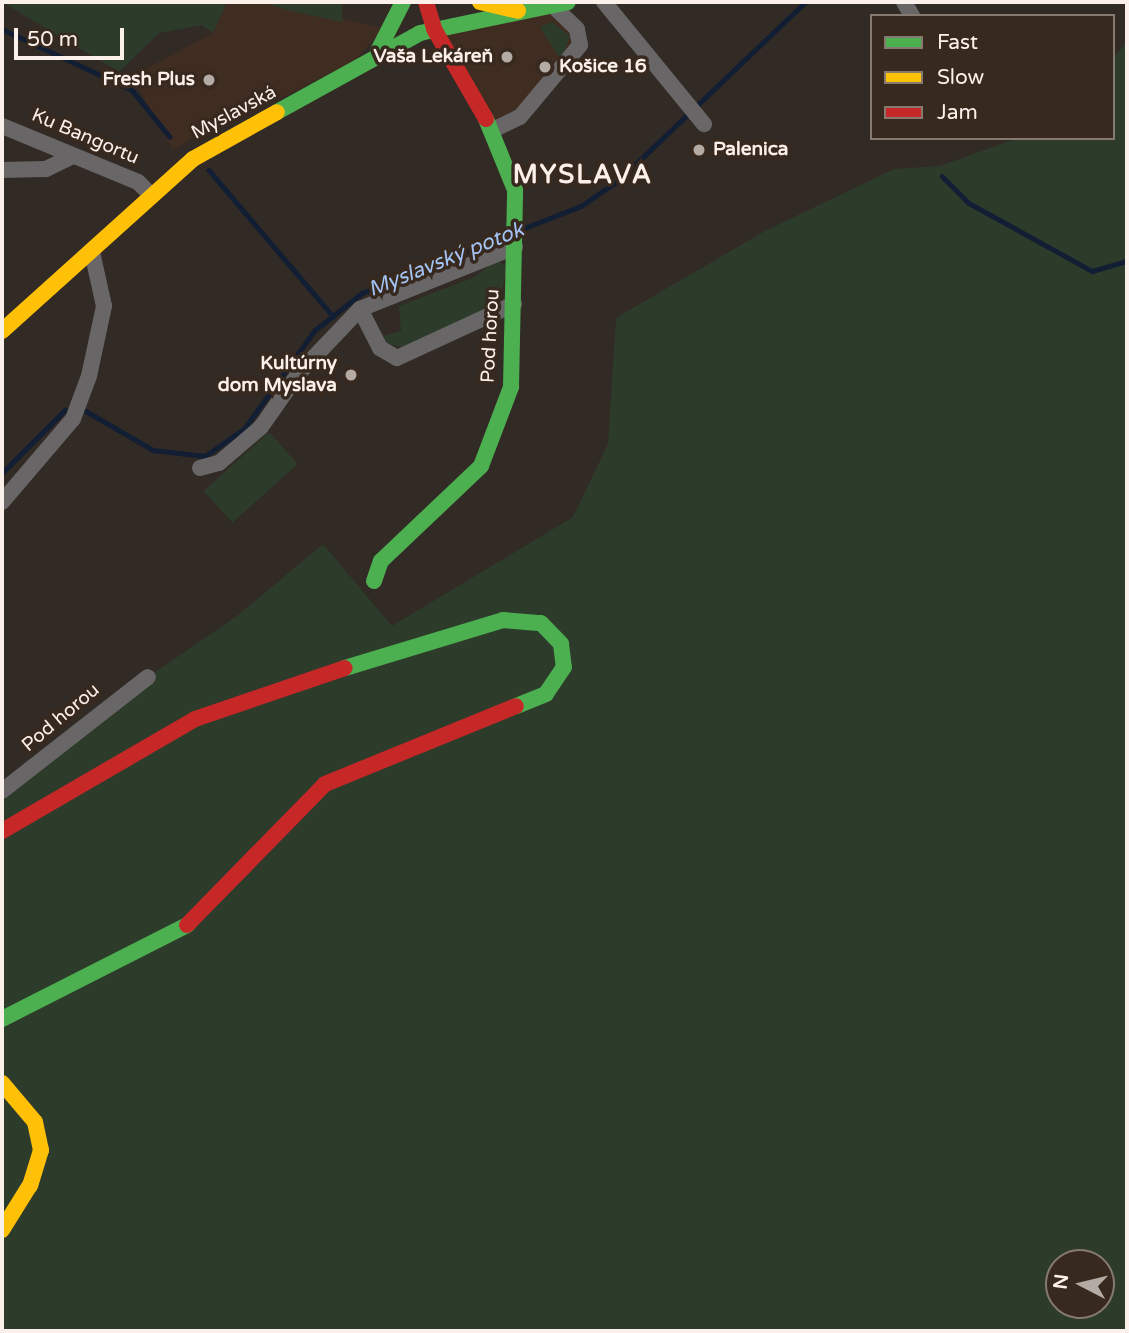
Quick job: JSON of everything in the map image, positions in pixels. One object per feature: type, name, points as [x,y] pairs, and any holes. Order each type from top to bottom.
[{"type":"street","points":[[366,65],[392,33],[403,2]]},
{"type":"street","name":"Pod horou","points":[[374,581],[381,561],[481,466],[507,404],[514,304],[515,190],[493,130],[433,29],[426,2]]},
{"type":"street","name":"Myslavská","points":[[480,2],[532,13]]},
{"type":"street","points":[[604,2],[704,124]]},
{"type":"street","points":[[493,130],[520,117],[580,45],[577,29],[561,4]]},
{"type":"street","name":"Myslavská","points":[[2,331],[92,252],[149,192],[192,159],[433,29],[532,13],[561,4]]},
{"type":"street","name":"Ku Bangortu","points":[[2,126],[149,192]]},
{"type":"street","points":[[2,170],[46,169],[71,157]]},
{"type":"street","points":[[200,468],[219,463],[261,427],[299,373],[360,309],[515,243]]},
{"type":"street","points":[[2,502],[73,419],[89,376],[104,306],[92,252]]},
{"type":"street","points":[[360,309],[380,348],[397,358],[514,304]]},
{"type":"street","points":[[2,831],[195,719],[276,689],[503,620],[541,623],[561,644],[564,667],[546,694],[325,784],[187,925],[2,1019]]},
{"type":"street","name":"Pod horou","points":[[2,791],[148,677]]},
{"type":"street","points":[[2,1083],[35,1122],[41,1150],[30,1185],[2,1230]]},
{"type":"shaded area","points":[[227,2],[263,2],[384,28],[355,60],[274,102],[232,115],[173,150],[132,76],[213,33]]},
{"type":"shaded area","points":[[554,7],[580,34],[520,117],[493,130],[434,29]]},
{"type":"green space","points":[[2,2],[227,2],[213,33],[202,25],[159,33],[119,72]]},
{"type":"green space","points":[[263,2],[342,2],[342,22],[287,10]]},
{"type":"green space","points":[[552,22],[570,36],[561,61],[540,27]]},
{"type":"green space","points":[[1127,43],[1127,1331],[2,1331],[2,791],[148,677],[237,616],[323,544],[392,626],[573,517],[608,444],[616,318],[765,231],[894,169],[940,166],[1012,140],[1115,140],[1115,55]]},
{"type":"green space","points":[[496,260],[506,266],[503,288],[487,309],[402,347],[387,344],[383,336],[401,331],[399,306],[475,277]]},
{"type":"green space","points":[[269,432],[298,464],[232,523],[204,491]]},
{"type":"waterway","name":"Myslavský potok","points":[[522,229],[581,206],[619,180],[805,2]]},
{"type":"waterway","points":[[2,29],[132,90],[170,137]]},
{"type":"waterway","points":[[209,170],[333,316]]},
{"type":"waterway","points":[[942,176],[969,203],[1092,271],[1127,261]]},
{"type":"waterway","name":"Myslavský potok","points":[[86,411],[153,450],[205,456],[244,429],[315,330],[362,293],[507,234]]},
{"type":"waterway","name":"Myslavský potok","points":[[2,473],[65,410]]},
{"type":"traffic: fast","points":[[378,51],[403,2]]},
{"type":"traffic: fast","points":[[277,112],[420,33],[568,2]]},
{"type":"traffic: fast","points":[[374,581],[381,561],[481,466],[511,387],[515,190],[486,119]]},
{"type":"traffic: fast","points":[[345,668],[503,620],[541,623],[561,644],[564,667],[546,694],[516,706]]},
{"type":"traffic: fast","points":[[2,1019],[187,925]]},
{"type":"traffic: slow","points":[[480,2],[518,11]]},
{"type":"traffic: slow","points":[[2,331],[193,159],[277,112]]},
{"type":"traffic: slow","points":[[2,1083],[35,1122],[41,1150],[30,1185],[2,1230]]},
{"type":"traffic: jam","points":[[426,2],[434,29],[486,119]]},
{"type":"traffic: jam","points":[[2,831],[195,719],[345,668]]},
{"type":"traffic: jam","points":[[187,925],[325,784],[516,706]]},
{"type":"place","name":"Vaša Lekáreň","points":[[507,57]]},
{"type":"place","name":"Košice 16","points":[[545,67]]},
{"type":"place","name":"Fresh Plus","points":[[209,80]]},
{"type":"place","name":"Palenica","points":[[699,150]]},
{"type":"place","name":"Kultúrny dom Myslava","points":[[351,375]]},
{"type":"district","name":"MYSLAVA","points":[[583,175]]}]
